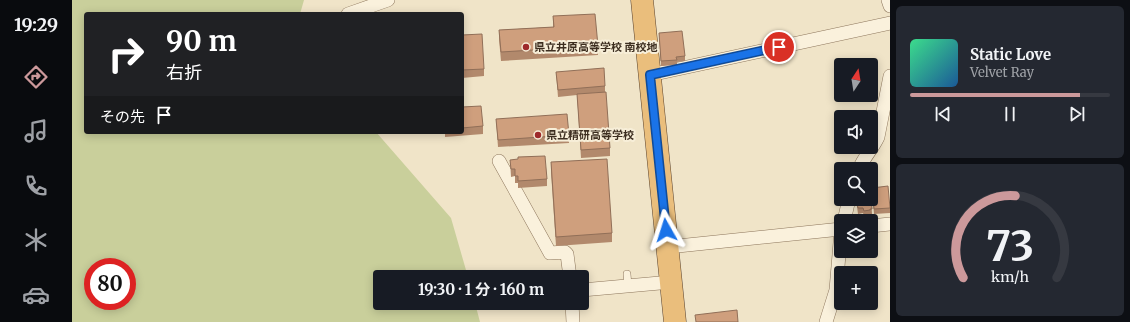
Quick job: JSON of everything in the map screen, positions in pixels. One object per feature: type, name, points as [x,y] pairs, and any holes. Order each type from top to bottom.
[{"type":"highway","points":[[642,0],[675,322]]},
{"type":"street","points":[[354,12],[388,0]]},
{"type":"street","points":[[888,0],[890,6]]},
{"type":"street","points":[[650,75],[890,23]]},
{"type":"street","points":[[861,162],[878,137],[890,76]]},
{"type":"street","points":[[499,161],[550,253],[565,252],[567,254],[569,270]]},
{"type":"street","points":[[878,225],[890,224]]},
{"type":"street","points":[[668,247],[834,231]]},
{"type":"street","points":[[826,322],[836,290],[839,258]]},
{"type":"street","points":[[589,288],[627,280],[671,282]]},
{"type":"street","points":[[572,310],[572,322]]},
{"type":"green space","points":[[72,0],[304,0],[301,12],[84,12],[84,134],[378,134],[451,218],[466,270],[373,270],[373,310],[477,310],[480,322],[72,322]]},
{"type":"building","points":[[595,14],[598,46],[501,52],[499,30],[554,27],[553,16]]},
{"type":"building","points":[[682,31],[685,56],[676,57],[677,60],[661,61],[659,33]]},
{"type":"building","points":[[482,34],[484,69],[464,70],[464,35]]},
{"type":"building","points":[[604,68],[605,86],[558,90],[556,72]]},
{"type":"building","points":[[606,92],[610,148],[581,150],[577,94]]},
{"type":"building","points":[[481,106],[483,126],[464,128],[464,107]]},
{"type":"building","points":[[567,114],[569,135],[498,140],[496,119]]},
{"type":"building","points":[[545,156],[547,179],[518,181],[518,176],[515,176],[515,169],[511,169],[510,160],[518,159],[518,157]]},
{"type":"building","points":[[607,159],[612,233],[556,237],[551,162]]},
{"type":"building","points":[[888,186],[890,208],[874,209],[874,206],[878,206],[878,187]]},
{"type":"building","points":[[858,206],[872,206],[872,209],[864,211],[863,208],[858,208]]},
{"type":"building","points":[[737,310],[738,322],[696,322],[695,315]]},
{"type":"place","name":"県立井原高等学校 南校地","points":[[526,47]]},
{"type":"place","name":"県立精研高等学校","points":[[538,135]]},
{"type":"route","points":[[666,230],[650,75],[779,47]]}]
